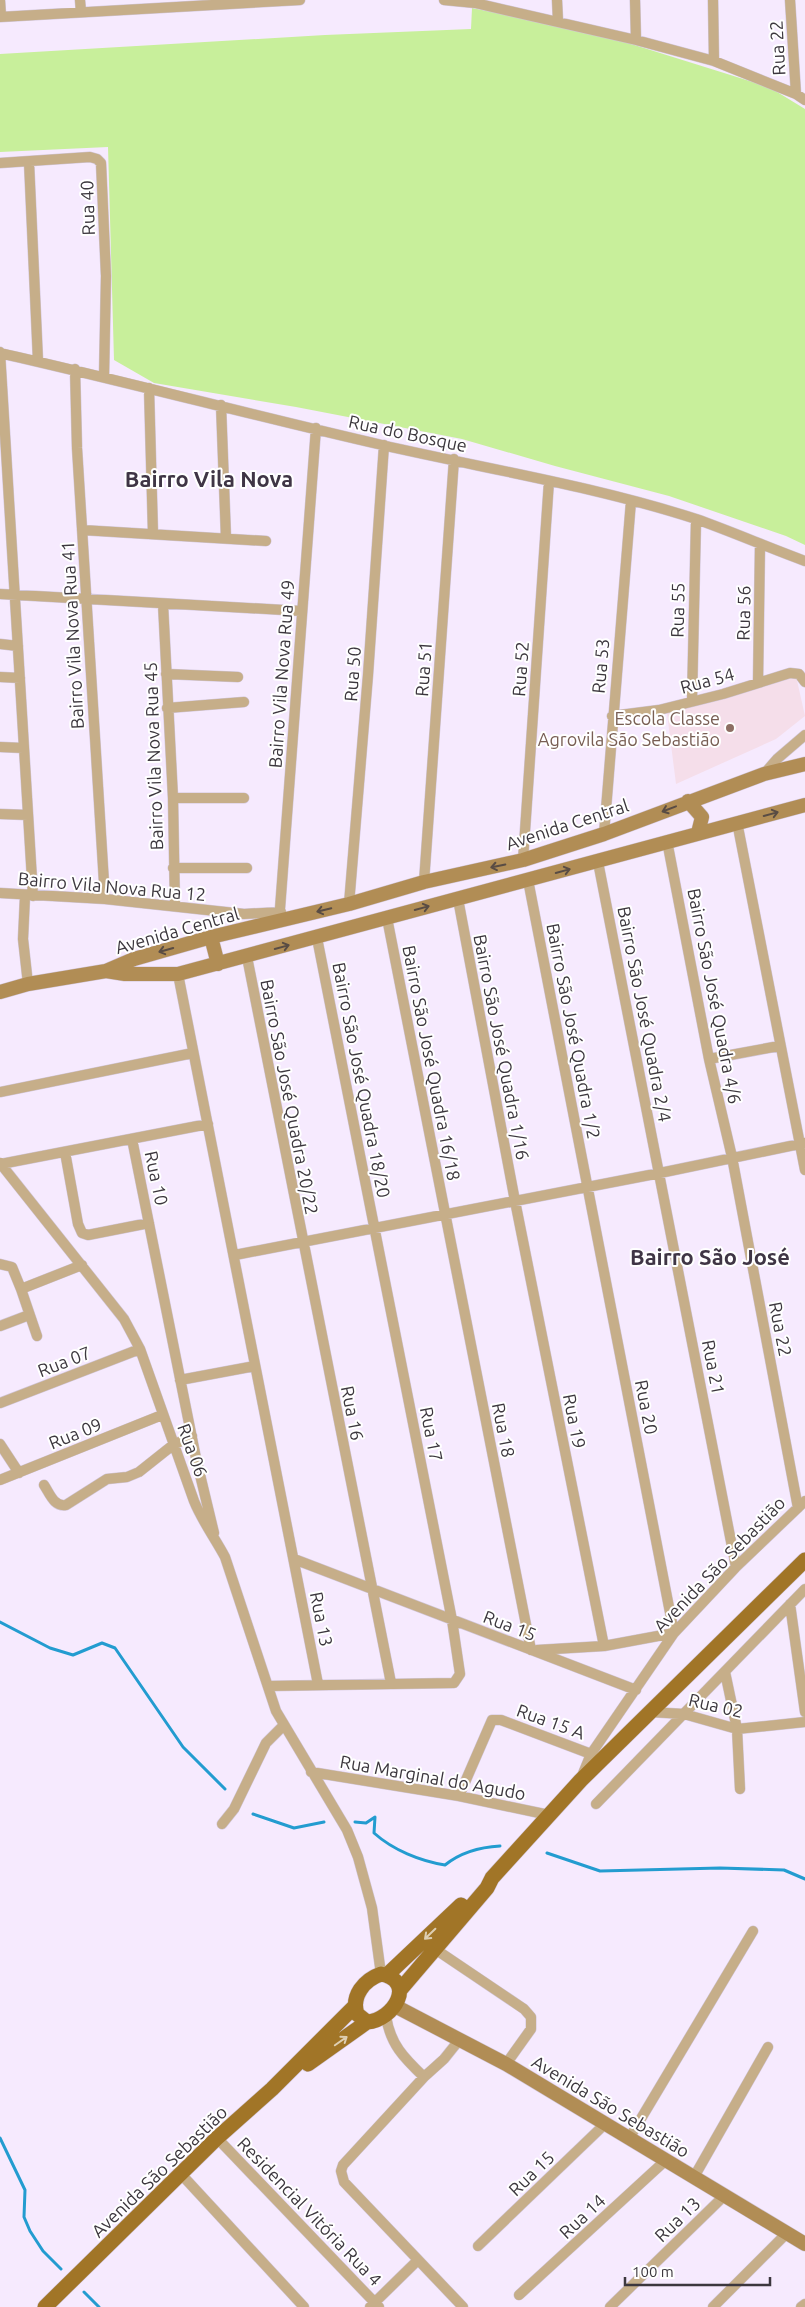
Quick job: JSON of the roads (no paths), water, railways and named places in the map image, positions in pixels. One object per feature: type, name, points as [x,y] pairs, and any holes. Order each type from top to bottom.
[{"type":"main road","name":"Avenida São Sebastião","points":[[272,2089],[367,2022],[376,2022],[390,2011],[400,1990],[487,1888],[492,1878],[581,1780],[805,1560]]},
{"type":"main road","name":"Avenida São Sebastião","points":[[49,2305],[216,2138],[272,2089],[354,2007],[355,1999],[361,1989],[373,1977],[384,1975],[485,1882],[492,1878]]},
{"type":"main road","points":[[384,1975],[400,1990]]},
{"type":"main road","points":[[354,2007],[361,2019],[367,2022]]},
{"type":"street","points":[[0,0],[1,16],[80,12],[156,4],[300,0]]},
{"type":"street","points":[[80,0],[80,12]]},
{"type":"street","points":[[444,0],[475,1],[714,61],[796,94],[805,100]]},
{"type":"street","points":[[557,0],[558,22]]},
{"type":"street","points":[[635,0],[636,40]]},
{"type":"street","points":[[713,0],[714,61]]},
{"type":"street","name":"Rua 22","points":[[790,0],[796,94]]},
{"type":"street","name":"Rua 40","points":[[28,162],[90,157],[97,159],[101,163],[106,276],[104,377]]},
{"type":"street","points":[[0,164],[28,162],[38,361]]},
{"type":"street","points":[[0,353],[28,815],[29,896],[23,939],[28,984]]},
{"type":"street","name":"Rua do Bosque","points":[[0,353],[75,369],[384,445],[454,459],[631,501],[696,520],[805,562]]},
{"type":"street","name":"Bairro Vila Nova Rua 41","points":[[75,369],[76,448],[105,900]]},
{"type":"street","points":[[149,388],[153,534]]},
{"type":"street","points":[[220,405],[226,538]]},
{"type":"street","name":"Bairro Vila Nova Rua 49","points":[[280,917],[301,611],[316,428]]},
{"type":"street","name":"Rua 50","points":[[348,904],[369,666],[384,445]]},
{"type":"street","name":"Rua 51","points":[[424,882],[454,459]]},
{"type":"street","name":"Rua 52","points":[[523,860],[550,481]]},
{"type":"street","name":"Rua 53","points":[[604,834],[612,716],[631,501]]},
{"type":"street","name":"Rua 55","points":[[692,700],[696,520]]},
{"type":"street","points":[[82,530],[266,541]]},
{"type":"street","name":"Rua 56","points":[[758,683],[760,544]]},
{"type":"street","points":[[0,594],[301,611]]},
{"type":"street","name":"Bairro Vila Nova Rua 45","points":[[163,604],[173,798],[175,906]]},
{"type":"street","points":[[0,644],[18,646]]},
{"type":"street","name":"Rua 54","points":[[612,716],[659,710],[792,672],[799,674],[805,682]]},
{"type":"street","points":[[166,674],[238,677]]},
{"type":"street","points":[[0,677],[20,678]]},
{"type":"street","points":[[167,708],[244,702]]},
{"type":"street","points":[[764,774],[805,735]]},
{"type":"street","points":[[0,747],[23,748]]},
{"type":"street","points":[[778,770],[792,747]]},
{"type":"street","name":"Avenida Central","points":[[106,970],[126,962],[280,917],[348,904],[424,882],[523,860],[604,834],[764,774],[805,764]]},
{"type":"street","points":[[706,795],[706,814],[715,828]]},
{"type":"street","points":[[173,798],[244,798]]},
{"type":"street","points":[[688,802],[702,817],[698,833]]},
{"type":"street","name":"Avenida Central","points":[[106,970],[125,974],[178,974],[598,862],[667,841],[805,804]]},
{"type":"street","points":[[0,814],[28,815]]},
{"type":"street","points":[[737,822],[780,1046],[802,1143],[805,1170]]},
{"type":"street","name":"Bairro São José Quadra 4/6","points":[[667,841],[709,1059],[732,1157]]},
{"type":"street","name":"Bairro São José Quadra 2/4","points":[[598,862],[660,1174]]},
{"type":"street","points":[[173,868],[247,868]]},
{"type":"street","name":"Bairro São José Quadra 1/2","points":[[528,880],[588,1187]]},
{"type":"street","name":"Bairro Vila Nova Rua 12","points":[[0,893],[175,906],[280,917]]},
{"type":"street","name":"Bairro São José Quadra 1/16","points":[[458,899],[515,1201]]},
{"type":"street","name":"Bairro São José Quadra 16/18","points":[[387,918],[446,1215]]},
{"type":"street","points":[[211,937],[218,964]]},
{"type":"street","name":"Bairro São José Quadra 18/20","points":[[317,938],[374,1228]]},
{"type":"street","name":"Bairro São José Quadra 20/22","points":[[247,957],[302,1243]]},
{"type":"street","points":[[0,992],[28,984],[106,970]]},
{"type":"street","name":"Rua 13","points":[[178,974],[235,1255],[318,1684]]},
{"type":"street","points":[[709,1059],[780,1046]]},
{"type":"street","points":[[0,1092],[194,1053]]},
{"type":"street","points":[[1,1164],[208,1124]]},
{"type":"street","name":"Rua 10","points":[[132,1139],[180,1380]]},
{"type":"street","points":[[235,1255],[660,1174],[802,1143]]},
{"type":"street","points":[[65,1152],[78,1224],[82,1233],[88,1235],[149,1223]]},
{"type":"street","name":"Rua 22","points":[[732,1157],[802,1504]]},
{"type":"street","name":"Rua 06","points":[[1,1164],[112,1302],[140,1349],[162,1415],[202,1520],[215,1536],[226,1557],[268,1686],[284,1726],[347,1830],[358,1857],[372,1908],[384,1975]]},
{"type":"street","name":"Rua 21","points":[[660,1174],[736,1567]]},
{"type":"street","name":"Rua 20","points":[[588,1187],[674,1633]]},
{"type":"street","name":"Rua 19","points":[[515,1201],[604,1646]]},
{"type":"street","name":"Rua 18","points":[[446,1215],[531,1650]]},
{"type":"street","name":"Rua 17","points":[[374,1228],[452,1620],[460,1674],[454,1683],[391,1684]]},
{"type":"street","name":"Rua 16","points":[[302,1243],[391,1684]]},
{"type":"street","points":[[0,1264],[12,1267],[38,1336]]},
{"type":"street","points":[[21,1289],[82,1265]]},
{"type":"street","points":[[0,1326],[29,1315]]},
{"type":"street","name":"Rua 07","points":[[0,1403],[140,1349]]},
{"type":"street","points":[[215,1536],[180,1380],[255,1366]]},
{"type":"street","name":"Rua 09","points":[[0,1480],[162,1415]]},
{"type":"street","points":[[44,1486],[56,1502],[60,1505],[66,1505],[107,1479],[127,1477],[139,1472],[173,1444],[192,1436]]},
{"type":"street","points":[[0,1444],[20,1473]]},
{"type":"street","name":"Avenida São Sebastião","points":[[581,1780],[591,1754],[674,1633],[736,1567],[802,1504]]},
{"type":"street","name":"Rua 15","points":[[294,1559],[636,1690]]},
{"type":"street","points":[[596,1804],[805,1589]]},
{"type":"street","points":[[790,1604],[805,1712]]},
{"type":"street","points":[[531,1650],[604,1646],[674,1633]]},
{"type":"street","points":[[725,1672],[737,1729],[740,1789]]},
{"type":"street","points":[[268,1686],[391,1684]]},
{"type":"street","name":"Rua 02","points":[[650,1712],[684,1714],[737,1729],[805,1722]]},
{"type":"street","name":"Rua 15 A","points":[[459,1796],[492,1720],[501,1720],[591,1754]]},
{"type":"street","points":[[222,1824],[234,1809],[266,1743],[284,1726]]},
{"type":"street","name":"Rua Marginal do Agudo","points":[[312,1772],[459,1796],[549,1815]]},
{"type":"street","points":[[630,2137],[753,1931]]},
{"type":"street","points":[[434,1949],[524,2010],[531,2017],[531,2029],[506,2064]]},
{"type":"street","points":[[390,2011],[390,2036],[402,2056],[424,2077]]},
{"type":"street","name":"Avenida São Sebastião","points":[[390,2011],[460,2039],[506,2064],[805,2244]]},
{"type":"street","points":[[460,2039],[343,2165],[341,2171],[344,2182],[464,2307]]},
{"type":"street","points":[[694,2177],[768,2047]]},
{"type":"street","name":"Rua 15","points":[[478,2246],[606,2123]]},
{"type":"street","name":"Residencial Vitória Rua 4","points":[[216,2138],[375,2306]]},
{"type":"street","name":"Rua 14","points":[[519,2295],[666,2160]]},
{"type":"street","points":[[181,2174],[303,2307]]},
{"type":"street","name":"Rua 13","points":[[610,2307],[724,2196]]},
{"type":"street","points":[[713,2307],[787,2233]]},
{"type":"street","points":[[375,2306],[418,2260]]},
{"type":"street","points":[[802,2307],[805,2304]]},
{"type":"waterway","points":[[0,1622],[50,1648],[73,1655],[102,1643],[115,1648],[183,1747],[225,1789]]},
{"type":"waterway","points":[[253,1814],[294,1828],[324,1822]]},
{"type":"waterway","points":[[355,1822],[366,1823],[375,1817],[374,1833],[381,1839],[407,1854],[445,1865],[471,1851],[500,1846]]},
{"type":"waterway","points":[[547,1853],[600,1871],[720,1868],[784,1870],[805,1879]]},
{"type":"waterway","points":[[0,2138],[25,2190],[24,2217],[30,2231],[43,2251],[61,2269]]},
{"type":"waterway","points":[[84,2292],[99,2307]]},
{"type":"place","name":"Escola Classe Agrovila São Sebastião","points":[[730,728]]},
{"type":"district","name":"Bairro Vila Nova","points":[[209,478]]},
{"type":"district","name":"Bairro São José","points":[[710,1256]]}]
